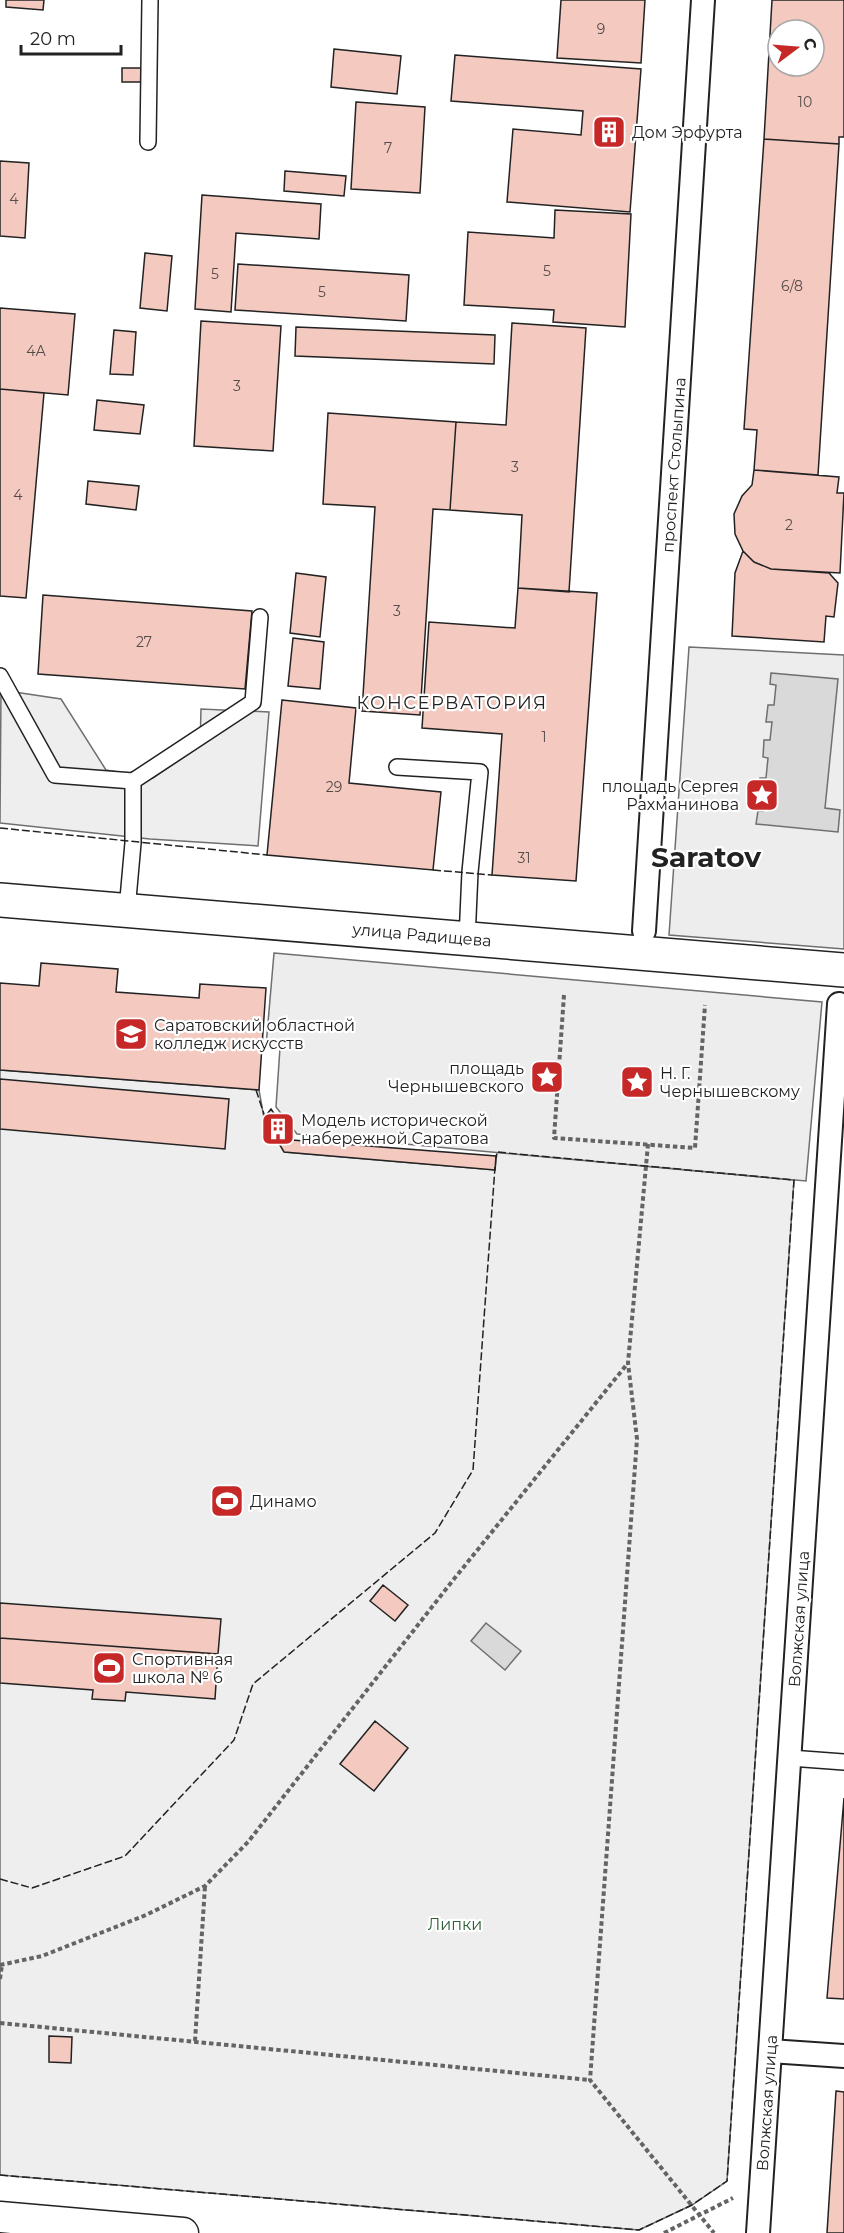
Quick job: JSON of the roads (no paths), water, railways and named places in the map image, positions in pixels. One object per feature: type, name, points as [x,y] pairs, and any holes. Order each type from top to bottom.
[{"type":"street","name":"проспект Столыпина","points":[[644,931],[703,0]]},
{"type":"street","name":"улица Радищева","points":[[0,900],[844,970]]},
{"type":"street","name":"Волжская улица","points":[[758,2233],[839,1004]]},
{"type":"street","points":[[770,2051],[844,2056]]},
{"type":"street","points":[[0,2217],[183,2233]]},
{"type":"lane","points":[[148,142],[150,0]]},
{"type":"lane","points":[[0,676],[55,775],[133,781],[253,702],[260,617]]},
{"type":"lane","points":[[397,766],[480,772],[470,872],[467,939]]},
{"type":"lane","points":[[127,910],[133,843],[133,781]]},
{"type":"lane","points":[[790,1758],[844,1762]]},
{"type":"place","name":"Дом Эрфурта","points":[[609,132]]},
{"type":"place","name":"площадь Сергея Рахманинова","points":[[762,795]]},
{"type":"place","name":"Саратовский областной колледж искусств","points":[[131,1034]]},
{"type":"place","name":"площадь Чернышевского","points":[[547,1077]]},
{"type":"place","name":"Н. Г. Чернышевскому","points":[[637,1082]]},
{"type":"place","name":"Модель исторической набережной Саратова","points":[[278,1129]]},
{"type":"place","name":"Динамо","points":[[227,1501]]},
{"type":"place","name":"Спортивная школа № 6","points":[[109,1668]]},
{"type":"district","name":"КОНСЕРВАТОРИЯ","points":[[452,703]]},
{"type":"district","name":"Saratov","points":[[706,857]]},
{"type":"park label","name":"Липки","points":[[455,1924]]}]
